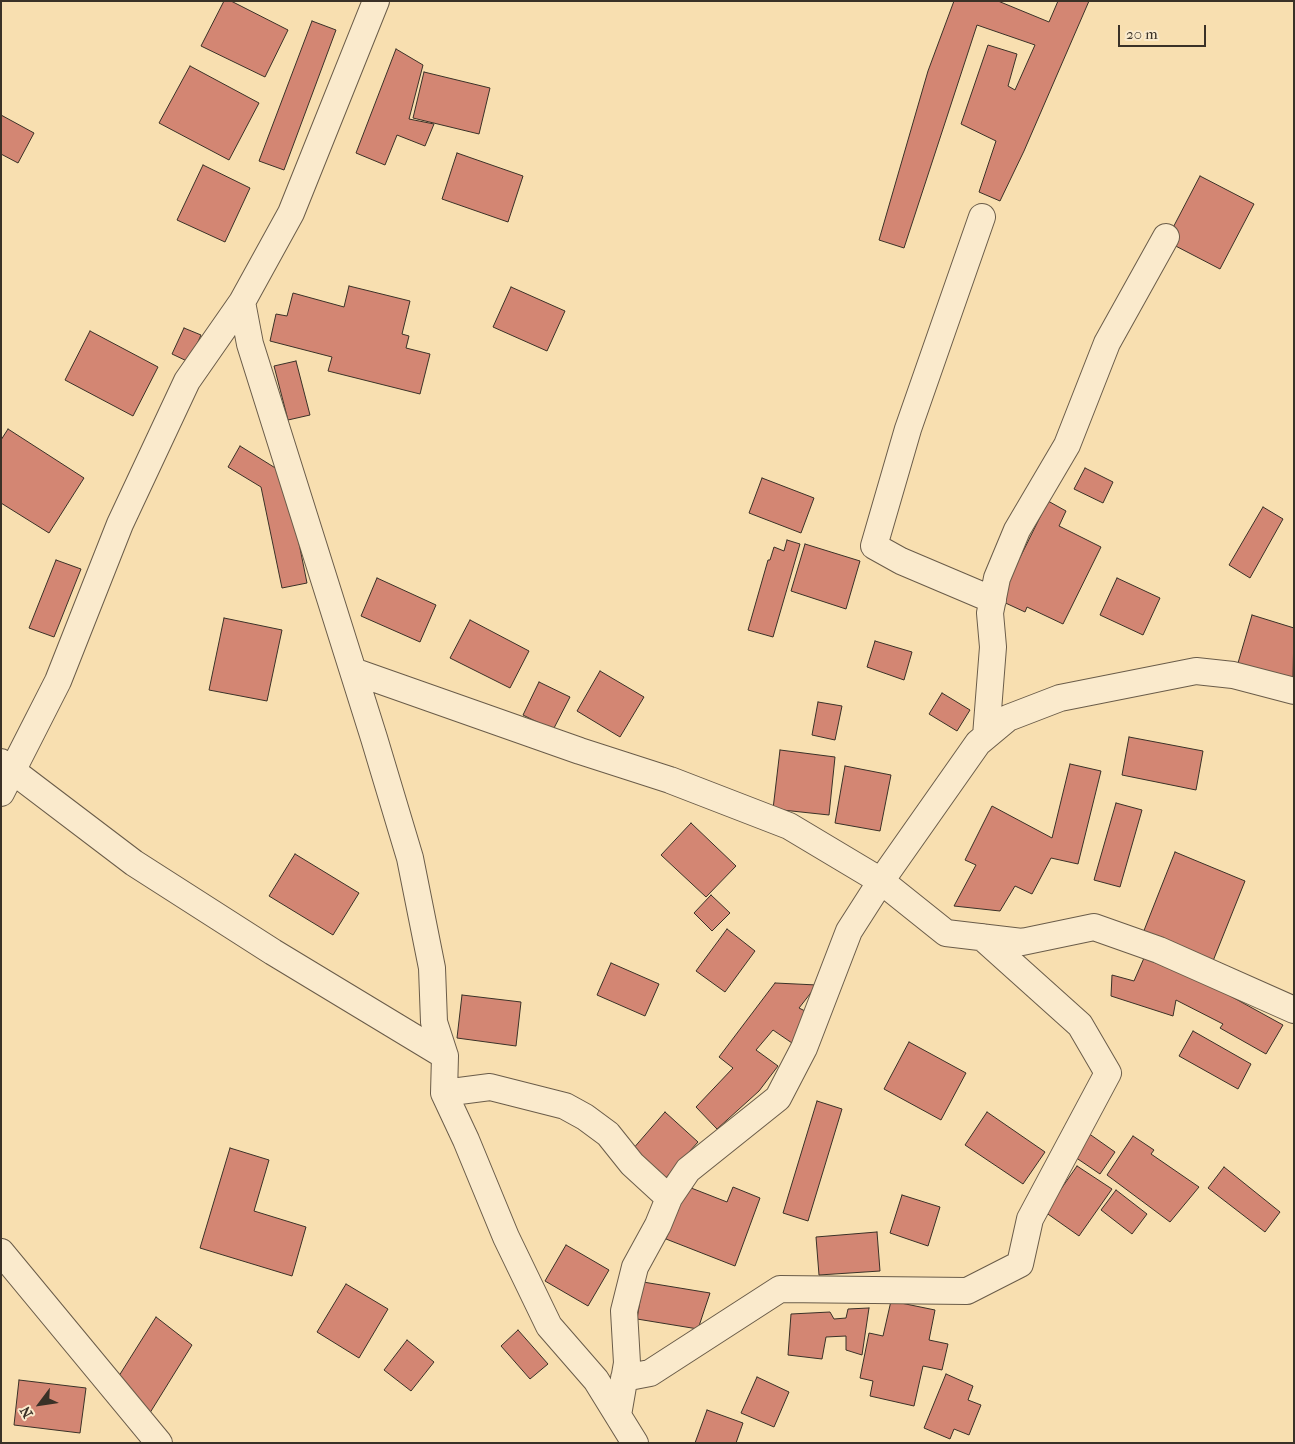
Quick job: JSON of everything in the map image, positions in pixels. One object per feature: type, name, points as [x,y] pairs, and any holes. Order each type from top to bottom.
[{"type":"street","points":[[376,1],[291,213],[242,302],[187,381],[120,524],[58,681],[5,776],[134,863],[273,952],[445,1056]]},
{"type":"street","points":[[982,217],[908,429],[874,546],[901,561],[993,600]]},
{"type":"street","points":[[986,736],[993,647],[990,613],[997,578],[1017,530],[1066,445],[1107,343],[1166,237]]},
{"type":"street","points":[[242,302],[250,344],[410,858],[432,968],[434,1022],[445,1056],[444,1093],[466,1140],[506,1237],[549,1326],[596,1380],[635,1443]]},
{"type":"street","points":[[353,671],[580,751],[670,780],[788,826],[881,881],[946,933],[1022,942],[1094,926],[1159,950],[1294,1010]]},
{"type":"street","points":[[618,1416],[627,1364],[624,1311],[635,1267],[658,1225],[669,1198],[688,1170],[778,1098],[804,1048],[849,932],[881,881],[978,742],[1008,718],[1060,698],[1196,672],[1233,675],[1294,692]]},
{"type":"street","points":[[624,1378],[650,1373],[780,1289],[967,1290],[1020,1264],[1030,1219],[1108,1073],[1080,1025],[982,937]]},
{"type":"street","points":[[444,1093],[490,1087],[565,1106],[585,1117],[608,1134],[632,1164],[669,1198]]},
{"type":"street","points":[[1,1252],[159,1443]]},
{"type":"building","points":[[224,1],[231,1],[288,30],[265,77],[201,46]]},
{"type":"building","points":[[954,1],[998,1],[1049,22],[1058,1],[1089,1],[1024,151],[1000,201],[979,192],[996,141],[961,124],[988,45],[1017,54],[1008,86],[1015,90],[1035,45],[977,25],[904,248],[879,240],[928,71]]},
{"type":"building","points":[[312,21],[336,30],[284,170],[259,161]]},
{"type":"building","points":[[396,49],[423,65],[409,119],[434,124],[425,146],[397,135],[385,165],[356,153]]},
{"type":"building","points":[[190,66],[259,103],[229,160],[159,123]]},
{"type":"building","points":[[424,72],[490,88],[479,134],[413,118]]},
{"type":"building","points":[[1,115],[34,133],[18,163],[1,154]]},
{"type":"building","points":[[457,153],[523,176],[508,222],[442,199]]},
{"type":"building","points":[[203,165],[250,188],[225,242],[177,220]]},
{"type":"building","points":[[1200,176],[1254,204],[1220,269],[1166,241]]},
{"type":"building","points":[[349,286],[410,301],[402,334],[409,336],[406,348],[430,354],[420,394],[328,371],[332,357],[270,341],[276,314],[287,316],[293,293],[344,307]]},
{"type":"building","points":[[511,287],[565,311],[547,351],[493,327]]},
{"type":"building","points":[[184,328],[201,335],[189,362],[172,354]]},
{"type":"building","points":[[90,331],[158,367],[133,416],[65,380]]},
{"type":"building","points":[[296,361],[310,415],[288,420],[274,366]]},
{"type":"building","points":[[8,429],[84,478],[49,533],[1,503],[1,440]]},
{"type":"building","points":[[240,446],[285,474],[307,583],[282,588],[261,487],[228,467]]},
{"type":"building","points":[[1085,468],[1113,482],[1103,503],[1074,489]]},
{"type":"building","points":[[762,478],[814,498],[801,533],[749,513]]},
{"type":"building","points":[[1048,501],[1066,511],[1059,526],[1101,547],[1063,624],[1027,607],[1025,612],[999,600]]},
{"type":"building","points":[[1263,507],[1283,519],[1250,578],[1229,565]]},
{"type":"building","points":[[787,540],[800,544],[773,637],[748,630],[768,560],[770,560],[774,547],[784,551]]},
{"type":"building","points":[[805,544],[860,561],[846,609],[791,591]]},
{"type":"building","points":[[56,560],[81,569],[54,637],[29,628]]},
{"type":"building","points":[[377,578],[436,605],[420,642],[361,616]]},
{"type":"building","points":[[1117,578],[1160,598],[1143,635],[1100,615]]},
{"type":"building","points":[[1252,615],[1294,628],[1293,679],[1238,663]]},
{"type":"building","points":[[224,618],[282,630],[267,701],[209,690]]},
{"type":"building","points":[[470,620],[529,651],[510,688],[450,658]]},
{"type":"building","points":[[875,641],[912,652],[904,680],[867,667]]},
{"type":"building","points":[[600,671],[644,697],[620,737],[577,711]]},
{"type":"building","points":[[539,682],[570,697],[553,730],[523,715]]},
{"type":"building","points":[[942,693],[970,710],[957,731],[929,714]]},
{"type":"building","points":[[818,702],[842,706],[835,740],[812,735]]},
{"type":"building","points":[[1129,737],[1203,751],[1196,790],[1122,775]]},
{"type":"building","points":[[780,750],[835,757],[829,815],[773,809]]},
{"type":"building","points":[[1070,764],[1101,771],[1078,864],[1051,858],[1032,894],[1015,886],[1000,911],[954,906],[976,865],[965,860],[992,806],[1052,838]]},
{"type":"building","points":[[845,766],[891,775],[880,831],[835,823]]},
{"type":"building","points":[[1116,803],[1142,810],[1120,887],[1094,880]]},
{"type":"building","points":[[691,823],[736,866],[706,897],[661,855]]},
{"type":"building","points":[[1175,852],[1245,881],[1213,961],[1143,933]]},
{"type":"building","points":[[295,854],[359,893],[333,935],[269,896]]},
{"type":"building","points":[[711,895],[730,913],[712,931],[694,913]]},
{"type":"building","points":[[727,929],[755,951],[725,992],[696,971]]},
{"type":"building","points":[[1144,958],[1214,987],[1283,1025],[1266,1054],[1220,1028],[1223,1024],[1176,1000],[1173,1016],[1111,996],[1112,975],[1134,981]]},
{"type":"building","points":[[611,963],[659,984],[645,1016],[597,995]]},
{"type":"building","points":[[775,983],[817,985],[799,1008],[807,1012],[792,1043],[773,1030],[756,1050],[778,1066],[759,1091],[717,1129],[696,1107],[733,1068],[719,1057]]},
{"type":"building","points":[[462,995],[521,1002],[516,1046],[457,1038]]},
{"type":"building","points":[[1193,1031],[1251,1064],[1238,1089],[1179,1056]]},
{"type":"building","points":[[909,1042],[966,1073],[941,1120],[884,1089]]},
{"type":"building","points":[[817,1101],[842,1109],[808,1221],[783,1213]]},
{"type":"building","points":[[665,1112],[698,1142],[665,1179],[632,1150]]},
{"type":"building","points":[[987,1112],[1045,1152],[1023,1184],[965,1145]]},
{"type":"building","points":[[1088,1133],[1115,1152],[1100,1174],[1072,1155]]},
{"type":"building","points":[[1133,1136],[1154,1150],[1151,1154],[1199,1187],[1170,1222],[1107,1175]]},
{"type":"building","points":[[230,1148],[269,1160],[254,1211],[306,1227],[292,1276],[200,1248]]},
{"type":"building","points":[[1077,1166],[1112,1189],[1079,1236],[1045,1212]]},
{"type":"building","points":[[1224,1167],[1280,1212],[1265,1232],[1208,1188]]},
{"type":"building","points":[[686,1186],[727,1202],[733,1187],[760,1198],[735,1266],[666,1239]]},
{"type":"building","points":[[1116,1190],[1147,1214],[1132,1234],[1101,1210]]},
{"type":"building","points":[[902,1195],[940,1207],[928,1246],[890,1233]]},
{"type":"building","points":[[877,1232],[880,1271],[819,1275],[816,1237]]},
{"type":"building","points":[[566,1245],[609,1270],[588,1306],[545,1281]]},
{"type":"building","points":[[643,1282],[710,1293],[698,1329],[637,1319]]},
{"type":"building","points":[[346,1284],[388,1309],[359,1358],[317,1332]]},
{"type":"building","points":[[891,1301],[935,1310],[929,1340],[948,1344],[942,1370],[923,1366],[914,1406],[870,1396],[873,1381],[860,1378],[869,1333],[883,1336]]},
{"type":"building","points":[[869,1308],[862,1355],[846,1350],[846,1336],[826,1337],[822,1359],[788,1355],[791,1314],[830,1312],[834,1319],[846,1318],[848,1309]]},
{"type":"building","points":[[156,1317],[192,1345],[148,1416],[117,1379]]},
{"type":"building","points":[[518,1330],[548,1364],[530,1379],[501,1346]]},
{"type":"building","points":[[407,1340],[434,1362],[411,1391],[384,1370]]},
{"type":"building","points":[[946,1374],[973,1386],[968,1400],[981,1405],[969,1435],[954,1429],[950,1439],[924,1428]]},
{"type":"building","points":[[757,1377],[789,1392],[774,1427],[741,1413]]},
{"type":"building","points":[[19,1380],[86,1388],[80,1433],[14,1425]]},
{"type":"building","points":[[707,1410],[743,1423],[736,1443],[695,1443]]}]
